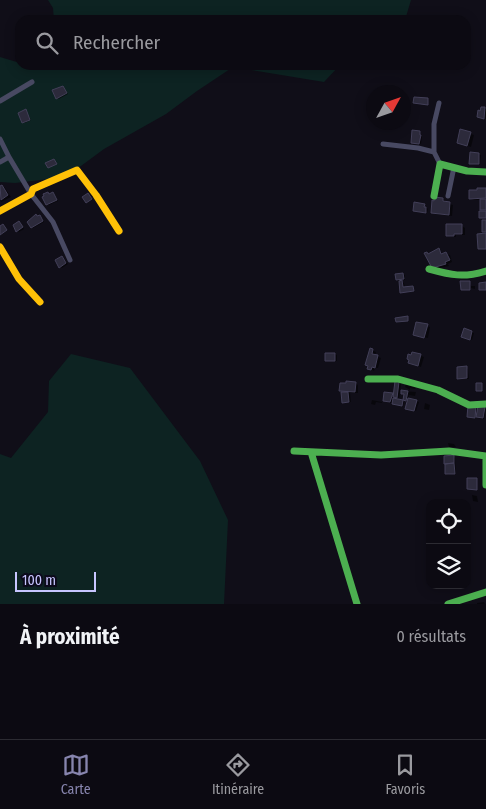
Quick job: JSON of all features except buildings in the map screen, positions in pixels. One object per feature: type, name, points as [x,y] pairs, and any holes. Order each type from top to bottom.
[{"type":"street","points":[[0,102],[32,82]]},
{"type":"street","points":[[434,196],[440,164],[434,152],[434,124],[439,103]]},
{"type":"street","points":[[0,139],[31,194],[53,222],[70,260]]},
{"type":"street","points":[[383,144],[434,152]]},
{"type":"street","points":[[0,162],[9,157]]},
{"type":"street","points":[[440,164],[468,171],[486,172]]},
{"type":"street","points":[[448,196],[454,167]]},
{"type":"street","points":[[0,211],[31,194],[33,189],[77,170],[119,231]]},
{"type":"street","points":[[0,247],[19,279],[40,302]]},
{"type":"street","points":[[429,269],[460,278],[486,271]]},
{"type":"street","points":[[368,379],[398,379],[438,390],[469,405],[486,404]]},
{"type":"street","points":[[294,451],[381,455],[449,451],[486,457],[486,485]]},
{"type":"street","points":[[311,452],[357,604]]},
{"type":"street","points":[[448,604],[486,592]]},
{"type":"green space","points":[[48,0],[411,0],[406,15],[54,15],[53,8]]},
{"type":"green space","points":[[0,57],[15,62],[15,70],[228,70],[166,114],[104,149],[66,177],[15,183],[0,182]]},
{"type":"green space","points":[[251,70],[335,70],[324,82]]},
{"type":"green space","points":[[71,354],[130,368],[200,461],[228,520],[224,604],[0,604],[0,454],[11,458],[48,412],[49,381]]},
{"type":"traffic: fast","points":[[434,196],[440,164],[467,171],[486,172]]},
{"type":"traffic: fast","points":[[429,269],[457,275],[486,271]]},
{"type":"traffic: fast","points":[[368,379],[398,379],[438,390],[469,405],[486,404]]},
{"type":"traffic: fast","points":[[294,451],[381,455],[449,451],[486,456]]},
{"type":"traffic: fast","points":[[311,452],[357,604]]},
{"type":"traffic: fast","points":[[486,458],[486,485]]},
{"type":"traffic: fast","points":[[448,604],[486,592]]},
{"type":"traffic: slow","points":[[0,211],[31,194],[33,189],[77,170],[119,231]]},
{"type":"traffic: slow","points":[[0,247],[19,279],[40,302]]}]
